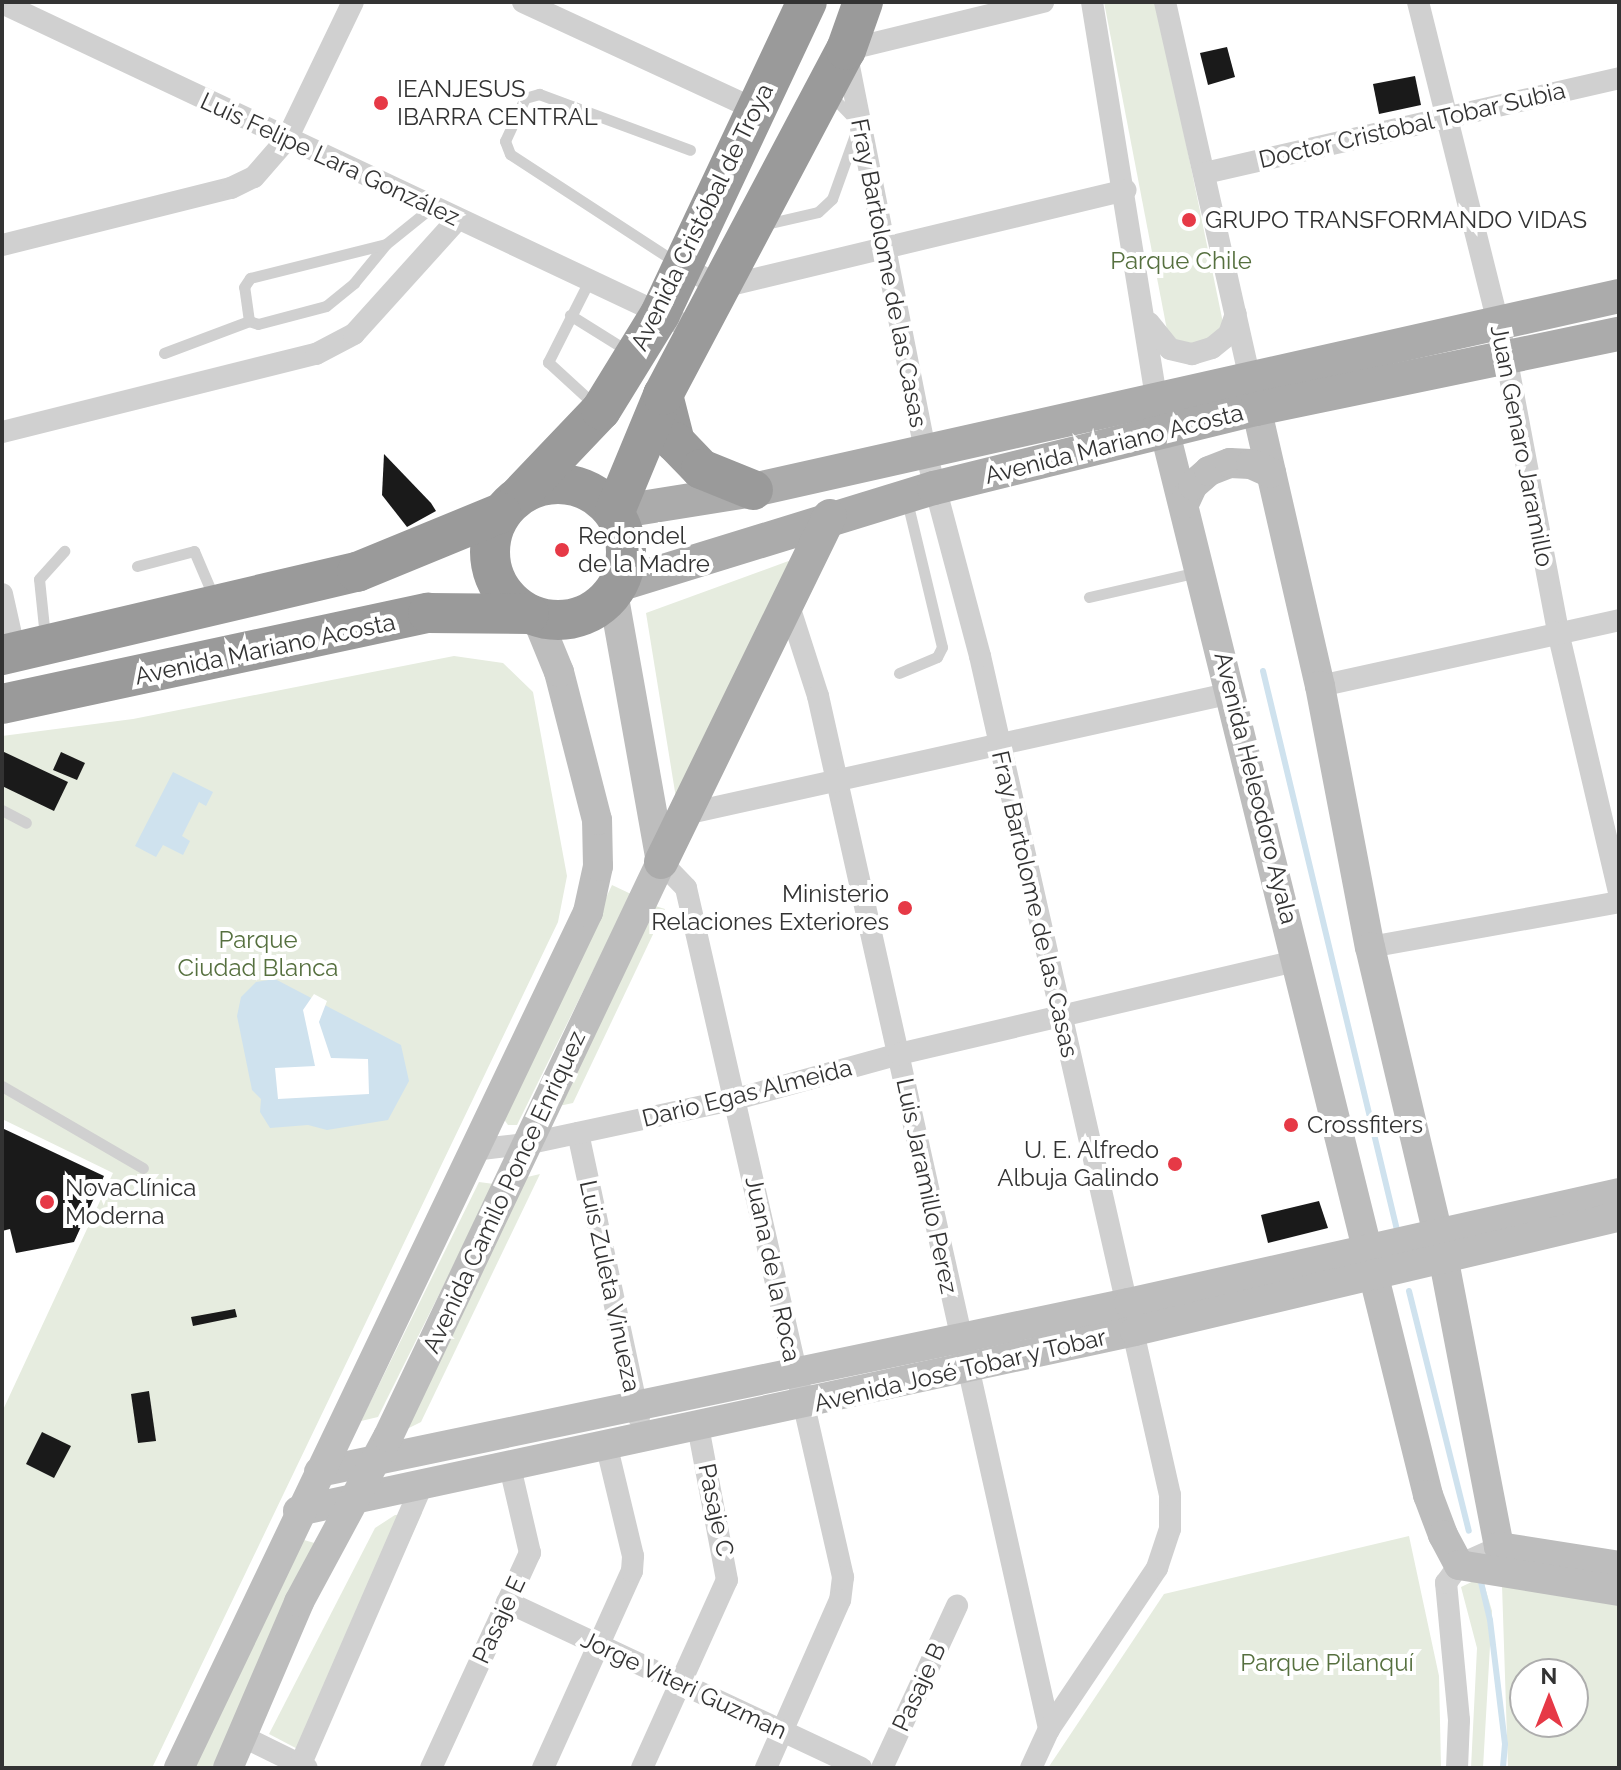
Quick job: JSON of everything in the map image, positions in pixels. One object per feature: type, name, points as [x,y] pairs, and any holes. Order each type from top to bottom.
[{"type":"highway","name":"Avenida Cristóbal de Troya","points":[[510,504],[601,410],[660,314],[807,2]]},
{"type":"highway","name":"Avenida Cristóbal de Troya","points":[[615,511],[663,395],[846,50],[863,2]]},
{"type":"highway","points":[[663,395],[675,442],[701,469],[753,490]]},
{"type":"highway","points":[[555,484],[574,486],[615,511],[626,552],[616,588],[579,617],[532,615],[506,596],[492,570],[489,551],[510,504],[555,484]]},
{"type":"highway","name":"Avenida Mariano Acosta","points":[[21,651],[357,572],[510,504]]},
{"type":"highway","name":"Avenida Mariano Acosta","points":[[2,704],[428,613],[532,615]]},
{"type":"main road","name":"Avenida Mariano Acosta","points":[[616,588],[830,516],[1165,432],[1253,394],[1497,319],[1619,296]]},
{"type":"main road","name":"Avenida Mariano Acosta","points":[[615,511],[753,490],[1156,397],[1253,394],[1506,356],[1619,334]]},
{"type":"main road","points":[[1253,394],[1320,686],[1370,947],[1441,1243],[1499,1547],[1619,1566]]},
{"type":"main road","name":"Avenida Heleodoro Ayala","points":[[1156,397],[1299,960],[1428,1495],[1459,1565]]},
{"type":"main road","points":[[1184,504],[1193,485],[1220,467],[1251,464],[1271,473]]},
{"type":"main road","points":[[661,862],[830,516]]},
{"type":"main road","points":[[616,588],[661,862]]},
{"type":"main road","name":"Avenida Camilo Ponce Enriquez","points":[[179,1768],[298,1511],[588,912],[598,866],[597,820],[582,751],[532,615]]},
{"type":"main road","name":"Avenida Camilo Ponce Enriquez","points":[[228,1768],[299,1602],[373,1463],[661,862]]},
{"type":"main road","name":"Avenida José Tobar y Tobar","points":[[298,1511],[607,1448],[965,1366],[1132,1317],[1373,1261],[1619,1193]]},
{"type":"main road","name":"Avenida José Tobar y Tobar","points":[[1441,1243],[1619,1217]]},
{"type":"main road","name":"Avenida José Tobar y Tobar","points":[[319,1472],[373,1463],[959,1336],[1132,1317]]},
{"type":"main road","points":[[1459,1565],[1619,1591]]},
{"type":"street","points":[[2,245],[231,188],[254,177],[287,139],[353,2]]},
{"type":"street","points":[[523,2],[556,9],[755,109]]},
{"type":"street","points":[[846,50],[1043,2]]},
{"type":"street","name":"Avenida Heleodoro Ayala","points":[[1092,2],[1146,315],[1156,397]]},
{"type":"street","points":[[1165,2],[1253,394]]},
{"type":"street","name":"Juan Genaro Jaramillo","points":[[1418,2],[1444,118],[1506,356],[1558,632],[1619,892]]},
{"type":"street","name":"Luis Felipe Lara González","points":[[2,3],[660,314]]},
{"type":"street","name":"Fray Bartolome de las Casas","points":[[846,50],[882,248],[925,450],[920,492],[998,741],[1059,1016],[1132,1317],[1170,1495],[1170,1529],[1157,1568],[1049,1729]]},
{"type":"street","name":"Doctor Cristobal Tobar Subia","points":[[1205,173],[1619,78]]},
{"type":"street","points":[[681,266],[722,287],[1125,190]]},
{"type":"street","points":[[2,432],[316,354],[354,334],[457,220]]},
{"type":"street","points":[[660,314],[697,331]]},
{"type":"street","points":[[1146,315],[1162,342],[1192,354],[1212,348],[1229,334],[1236,314]]},
{"type":"street","points":[[2,594],[21,651]]},
{"type":"street","name":"Luis Jaramillo Perez","points":[[788,603],[818,696],[965,1366],[1049,1729]]},
{"type":"street","points":[[1320,686],[1619,620]]},
{"type":"street","points":[[685,814],[998,741],[1232,693]]},
{"type":"street","name":"Juana de la Roca","points":[[661,862],[686,888],[843,1577],[840,1600],[766,1768]]},
{"type":"street","points":[[1370,947],[1619,902]]},
{"type":"street","name":"Dario Egas Almeida","points":[[473,1150],[526,1144],[736,1099],[899,1054],[1299,960]]},
{"type":"street","name":"Luis Zuleta Vinueza","points":[[578,1133],[645,1438]]},
{"type":"street","name":"Pasaje C","points":[[642,1768],[728,1572],[698,1427]]},
{"type":"street","points":[[543,1768],[599,1645],[633,1556],[607,1448]]},
{"type":"street","name":"Pasaje E","points":[[431,1768],[530,1553],[510,1467]]},
{"type":"street","points":[[242,1736],[302,1767],[421,1487]]},
{"type":"street","points":[[1457,1768],[1459,1720],[1446,1583],[1459,1565],[1499,1547]]},
{"type":"street","name":"Jorge Viteri Guzman","points":[[507,1602],[861,1768]]},
{"type":"street","name":"Pasaje B","points":[[882,1768],[957,1606]]},
{"type":"street","points":[[1031,1768],[1049,1729]]},
{"type":"lane","points":[[754,227],[818,212],[832,199],[856,132],[853,118],[825,89]]},
{"type":"lane","points":[[681,266],[510,154],[505,141],[525,98],[539,94],[690,150]]},
{"type":"lane","points":[[164,353],[249,321],[258,324],[326,306],[348,290],[386,244],[432,207]]},
{"type":"lane","points":[[249,321],[244,287],[250,278],[386,244]]},
{"type":"lane","points":[[589,281],[548,362],[601,410]]},
{"type":"lane","points":[[570,315],[634,355]]},
{"type":"lane","points":[[899,673],[937,657],[942,647],[920,492]]},
{"type":"lane","points":[[21,651],[39,579],[64,551]]},
{"type":"lane","points":[[137,566],[194,551],[216,606]]},
{"type":"lane","points":[[1089,597],[1201,571]]},
{"type":"lane","points":[[2,810],[26,823]]},
{"type":"lane","points":[[2,1086],[143,1168]]},
{"type":"green space","name":"Parque Chile","points":[[1104,2],[1157,2],[1223,323],[1220,333],[1186,349],[1167,330]]},
{"type":"green space","points":[[794,559],[676,798],[646,613]]},
{"type":"green space","name":"Parque Ciudad Blanca","points":[[454,656],[503,663],[533,692],[567,876],[558,922],[152,1768],[2,1768],[2,1412],[113,1173],[2,1119],[2,736],[133,719]]},
{"type":"green space","points":[[612,885],[631,894],[517,1125],[508,1125],[503,1118]]},
{"type":"green space","points":[[652,905],[665,909],[573,1103],[554,1107]]},
{"type":"green space","points":[[540,1174],[421,1422],[409,1428],[401,1423],[519,1179]]},
{"type":"green space","points":[[479,1182],[494,1184],[378,1417],[361,1421]]},
{"type":"green space","points":[[422,1513],[311,1756],[269,1734],[375,1528],[395,1515]]},
{"type":"green space","name":"Parque Pilanquí","points":[[1409,1536],[1439,1676],[1441,1768],[1048,1768],[1164,1594]]},
{"type":"green space","points":[[297,1538],[318,1544],[212,1768],[193,1768]]},
{"type":"green space","points":[[1482,1577],[1492,1611],[1483,1768],[1471,1768],[1477,1648],[1461,1587]]},
{"type":"green space","points":[[1502,1585],[1619,1605],[1619,1768],[1508,1768]]},
{"type":"water","points":[[173,772],[213,792],[206,806],[199,802],[182,836],[190,841],[183,855],[163,845],[156,857],[135,846]]},
{"type":"water","points":[[275,979],[401,1045],[409,1081],[388,1120],[327,1130],[308,1125],[270,1128],[260,1112],[261,1099],[252,1090],[237,1016],[241,997],[256,982]]},
{"type":"pier","points":[[314,994],[327,1001],[319,1022],[331,1058],[368,1059],[369,1094],[278,1099],[275,1068],[315,1066],[303,1010]]},
{"type":"building","points":[[1227,47],[1235,77],[1208,85],[1200,53]]},
{"type":"building","points":[[1415,76],[1421,105],[1379,114],[1373,84]]},
{"type":"building","points":[[384,454],[436,511],[407,527],[382,495]]},
{"type":"building","points":[[2,751],[68,782],[54,811],[2,786]]},
{"type":"building","points":[[61,752],[85,763],[77,780],[53,770]]},
{"type":"building","name":"NovaClínica Moderna","points":[[2,1128],[104,1176],[74,1242],[16,1253],[10,1229],[2,1231]]},
{"type":"building","points":[[1319,1201],[1328,1228],[1268,1243],[1261,1215]]},
{"type":"building","points":[[235,1309],[237,1317],[193,1326],[191,1317]]},
{"type":"building","points":[[149,1391],[156,1441],[138,1443],[131,1394]]},
{"type":"building","points":[[42,1432],[71,1446],[54,1478],[26,1464]]},
{"type":"waterway","points":[[1263,671],[1397,1230]]},
{"type":"waterway","points":[[1409,1291],[1469,1531]]},
{"type":"waterway","points":[[1480,1578],[1490,1620],[1505,1744],[1503,1768]]},
{"type":"place","name":"IEANJESUS IBARRA CENTRAL","points":[[381,103]]},
{"type":"place","name":"GRUPO TRANSFORMANDO VIDAS","points":[[1189,220]]},
{"type":"place","name":"Redondel de la Madre","points":[[562,550]]},
{"type":"place","name":"Ministerio Relaciones Exteriores","points":[[905,908]]},
{"type":"place","name":"Crossfiters","points":[[1291,1125]]},
{"type":"place","name":"U. E. Alfredo Albuja Galindo","points":[[1175,1164]]},
{"type":"place","name":"NovaClínica Moderna","points":[[47,1202]]}]
